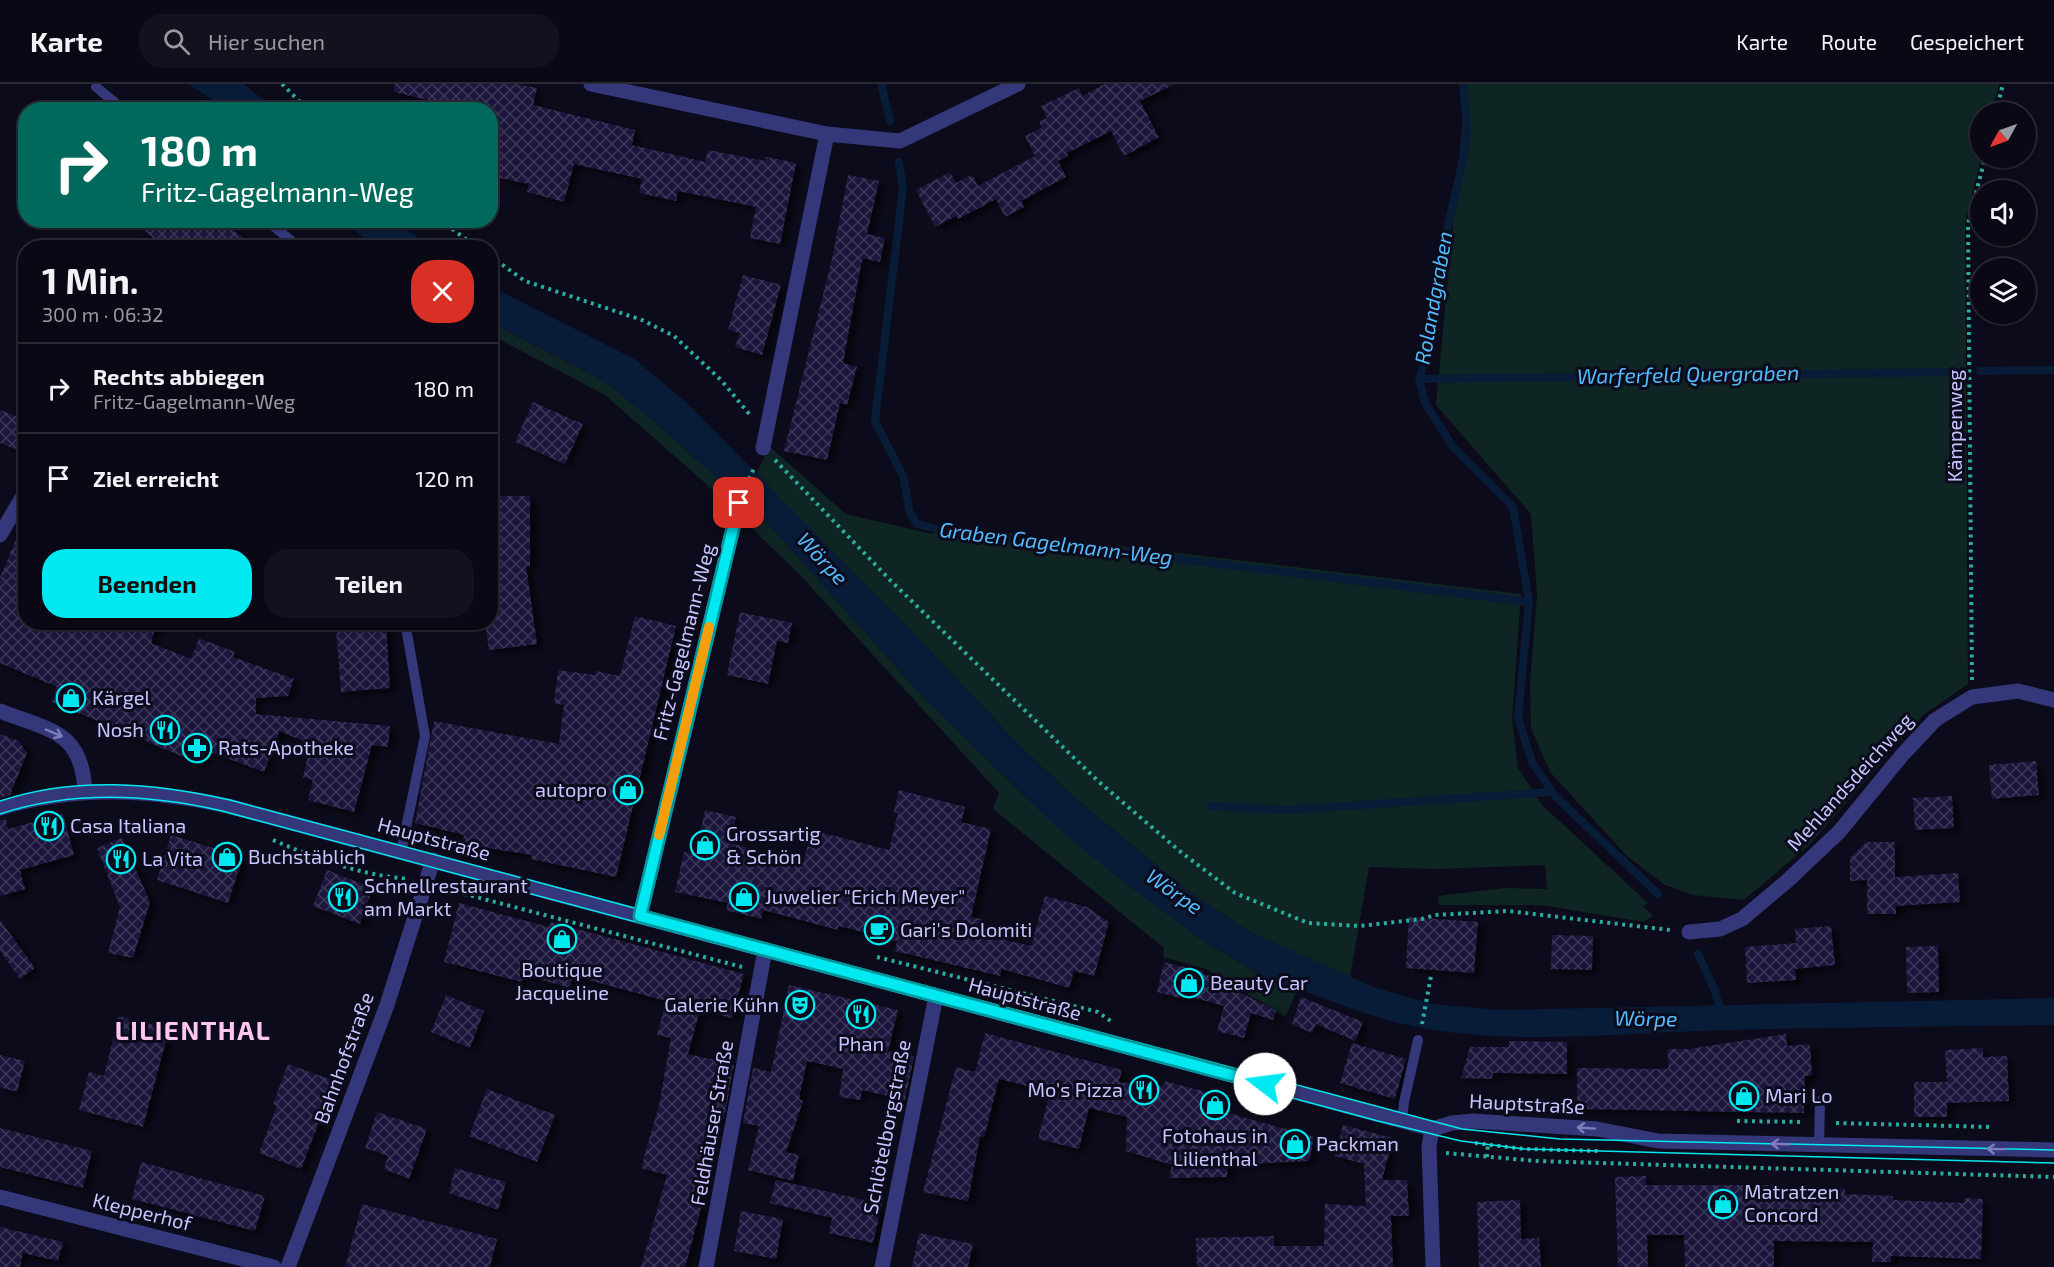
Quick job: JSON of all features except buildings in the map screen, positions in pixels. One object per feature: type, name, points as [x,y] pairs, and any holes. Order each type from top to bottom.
[{"type":"street","points":[[591,84],[827,134],[900,141],[1018,84]]},
{"type":"street","points":[[763,448],[827,134]]},
{"type":"street","name":"Fritz-Gagelmann-Weg","points":[[640,916],[739,503]]},
{"type":"street","points":[[0,535],[18,505]]},
{"type":"street","name":"Mehlandsdeichweg","points":[[1689,932],[1720,929],[1742,919],[1839,832],[1903,754],[1935,720],[1972,697],[2018,691],[2054,700]]},
{"type":"street","points":[[0,711],[63,736],[72,745],[82,762],[85,792]]},
{"type":"street","name":"Hauptstraße","points":[[0,808],[39,798],[85,792],[141,792],[200,800],[1432,1129],[1452,1123],[1473,1121],[1597,1129],[1658,1141],[2054,1150]]},
{"type":"street","name":"Bahnhofstraße","points":[[288,1267],[387,1005],[433,861]]},
{"type":"street","name":"Feldhäuser Straße","points":[[706,1267],[765,950]]},
{"type":"street","name":"Schlötelborgstraße","points":[[882,1267],[936,996]]},
{"type":"street","points":[[1432,1129],[1429,1146],[1433,1267]]},
{"type":"street","name":"Klepperhof","points":[[0,1197],[274,1267]]},
{"type":"lane","points":[[96,87],[114,102]]},
{"type":"lane","points":[[276,228],[290,240]]},
{"type":"lane","points":[[401,852],[425,736],[406,630]]},
{"type":"lane","points":[[1402,1122],[1404,1102],[1418,1040]]},
{"type":"lane","points":[[1819,1145],[1820,1101]]},
{"type":"path","points":[[282,84],[300,102]]},
{"type":"path","points":[[1998,102],[2003,84]]},
{"type":"path","name":"Kämpenweg","points":[[1972,697],[1968,224],[1982,168]]},
{"type":"path","points":[[451,228],[467,240]]},
{"type":"path","points":[[498,262],[525,281],[642,320],[674,336],[721,380],[750,415],[763,448],[892,582],[1099,783],[1235,893],[1308,923],[1360,926],[1435,915],[1508,911],[1689,932]]},
{"type":"path","points":[[739,503],[763,448]]},
{"type":"path","points":[[270,839],[330,864],[427,884],[746,968]]},
{"type":"path","points":[[1418,1040],[1431,976]]},
{"type":"path","points":[[1735,1121],[2000,1127]]},
{"type":"path","points":[[1429,1146],[1445,1152],[1487,1157],[1854,1173],[2054,1177]]},
{"type":"path","points":[[1487,1157],[1488,1151]]},
{"type":"green space","points":[[1466,84],[1999,84],[1994,102],[1970,102],[1970,168],[1979,168],[1976,180],[1970,180],[1970,203],[1965,224],[1968,684],[1922,716],[1808,846],[1744,900],[1693,895],[1665,885],[1627,856],[1551,773],[1531,729],[1530,683],[1537,594],[1531,514],[1436,405]]},
{"type":"green space","points":[[498,326],[609,384],[663,429],[771,527],[924,698],[1199,938],[1286,990],[1298,989],[1285,1017],[1206,969],[1163,957],[1164,948],[993,809],[999,793],[801,576],[703,481],[605,395],[498,339]]},
{"type":"green space","points":[[770,447],[846,514],[932,534],[954,526],[1521,594],[1512,719],[1518,768],[1542,805],[1648,903],[1643,906],[1653,916],[1644,922],[1541,905],[1439,905],[1438,896],[1504,888],[1547,889],[1545,865],[1437,869],[1369,867],[1350,977],[1248,931],[1191,893],[1072,796],[1015,741],[919,639],[756,474]]},
{"type":"water","points":[[188,84],[244,84],[266,102],[216,102]]},
{"type":"water","points":[[352,228],[404,228],[422,240],[366,240]]},
{"type":"water","name":"Wörpe","points":[[498,290],[636,360],[689,405],[919,639],[1015,741],[1072,796],[1191,893],[1248,931],[1376,988],[1432,1004],[1500,1010],[2054,998],[2054,1025],[1744,1030],[1564,1037],[1496,1036],[1462,1034],[1411,1026],[1362,1012],[1298,989],[1286,990],[1199,938],[1126,884],[1055,826],[924,698],[771,527],[663,429],[609,384],[498,326]]},
{"type":"waterway","name":"Graben Gagelmann-Weg","points":[[881,84],[890,121]]},
{"type":"waterway","name":"Rolandgraben","points":[[1463,84],[1467,129],[1463,160],[1439,264],[1429,349],[1419,379],[1425,403],[1453,447],[1513,507],[1529,602],[1518,718],[1532,762],[1556,797],[1658,894]]},
{"type":"waterway","name":"Graben Gagelmann-Weg","points":[[899,162],[903,188],[875,421],[903,476],[910,513],[917,524],[940,530],[1529,602]]},
{"type":"waterway","name":"Warferfeld Quergraben","points":[[1980,371],[2054,370]]},
{"type":"waterway","name":"Warferfeld Quergraben","points":[[1419,379],[1957,372]]},
{"type":"waterway","points":[[1211,806],[1288,810],[1552,792]]},
{"type":"waterway","name":"Rolandgraben","points":[[1698,954],[1715,991],[1721,1014]]},
{"type":"tram line","points":[[0,801],[28,793],[86,785],[173,789],[230,800],[1462,1129],[1560,1139],[2054,1150]]},
{"type":"tram line","points":[[0,814],[55,801],[111,797],[166,801],[222,811],[1378,1121],[1461,1141],[1524,1149],[2054,1163]]},
{"type":"slow traffic","points":[[659,835],[709,627]]},
{"type":"place","name":"Kärgel","points":[[71,698]]},
{"type":"place","name":"Nosh","points":[[165,730]]},
{"type":"place","name":"Rats-Apotheke","points":[[197,748]]},
{"type":"place","name":"autopro","points":[[628,790]]},
{"type":"place","name":"Casa Italiana","points":[[49,826]]},
{"type":"place","name":"Grossartig & Schön","points":[[705,845]]},
{"type":"place","name":"Buchstäblich","points":[[227,857]]},
{"type":"place","name":"La Vita","points":[[121,859]]},
{"type":"place","name":"Schnellrestaurant am Markt","points":[[343,897]]},
{"type":"place","name":"Juwelier \"Erich Meyer\"","points":[[744,897]]},
{"type":"place","name":"Gari's Dolomiti","points":[[879,930]]},
{"type":"place","name":"Boutique Jacqueline","points":[[562,939]]},
{"type":"place","name":"Beauty Car","points":[[1189,983]]},
{"type":"place","name":"Galerie Kühn","points":[[800,1005]]},
{"type":"place","name":"Phan","points":[[861,1014]]},
{"type":"place","name":"Mo's Pizza","points":[[1144,1090]]},
{"type":"place","name":"Mari Lo","points":[[1744,1096]]},
{"type":"place","name":"Fotohaus in Lilienthal","points":[[1215,1105]]},
{"type":"place","name":"Packman","points":[[1295,1144]]},
{"type":"place","name":"Matratzen Concord","points":[[1723,1204]]},
{"type":"district","name":"LILIENTHAL","points":[[193,1031]]},
{"type":"route","points":[[739,503],[640,916],[1265,1084]]}]
